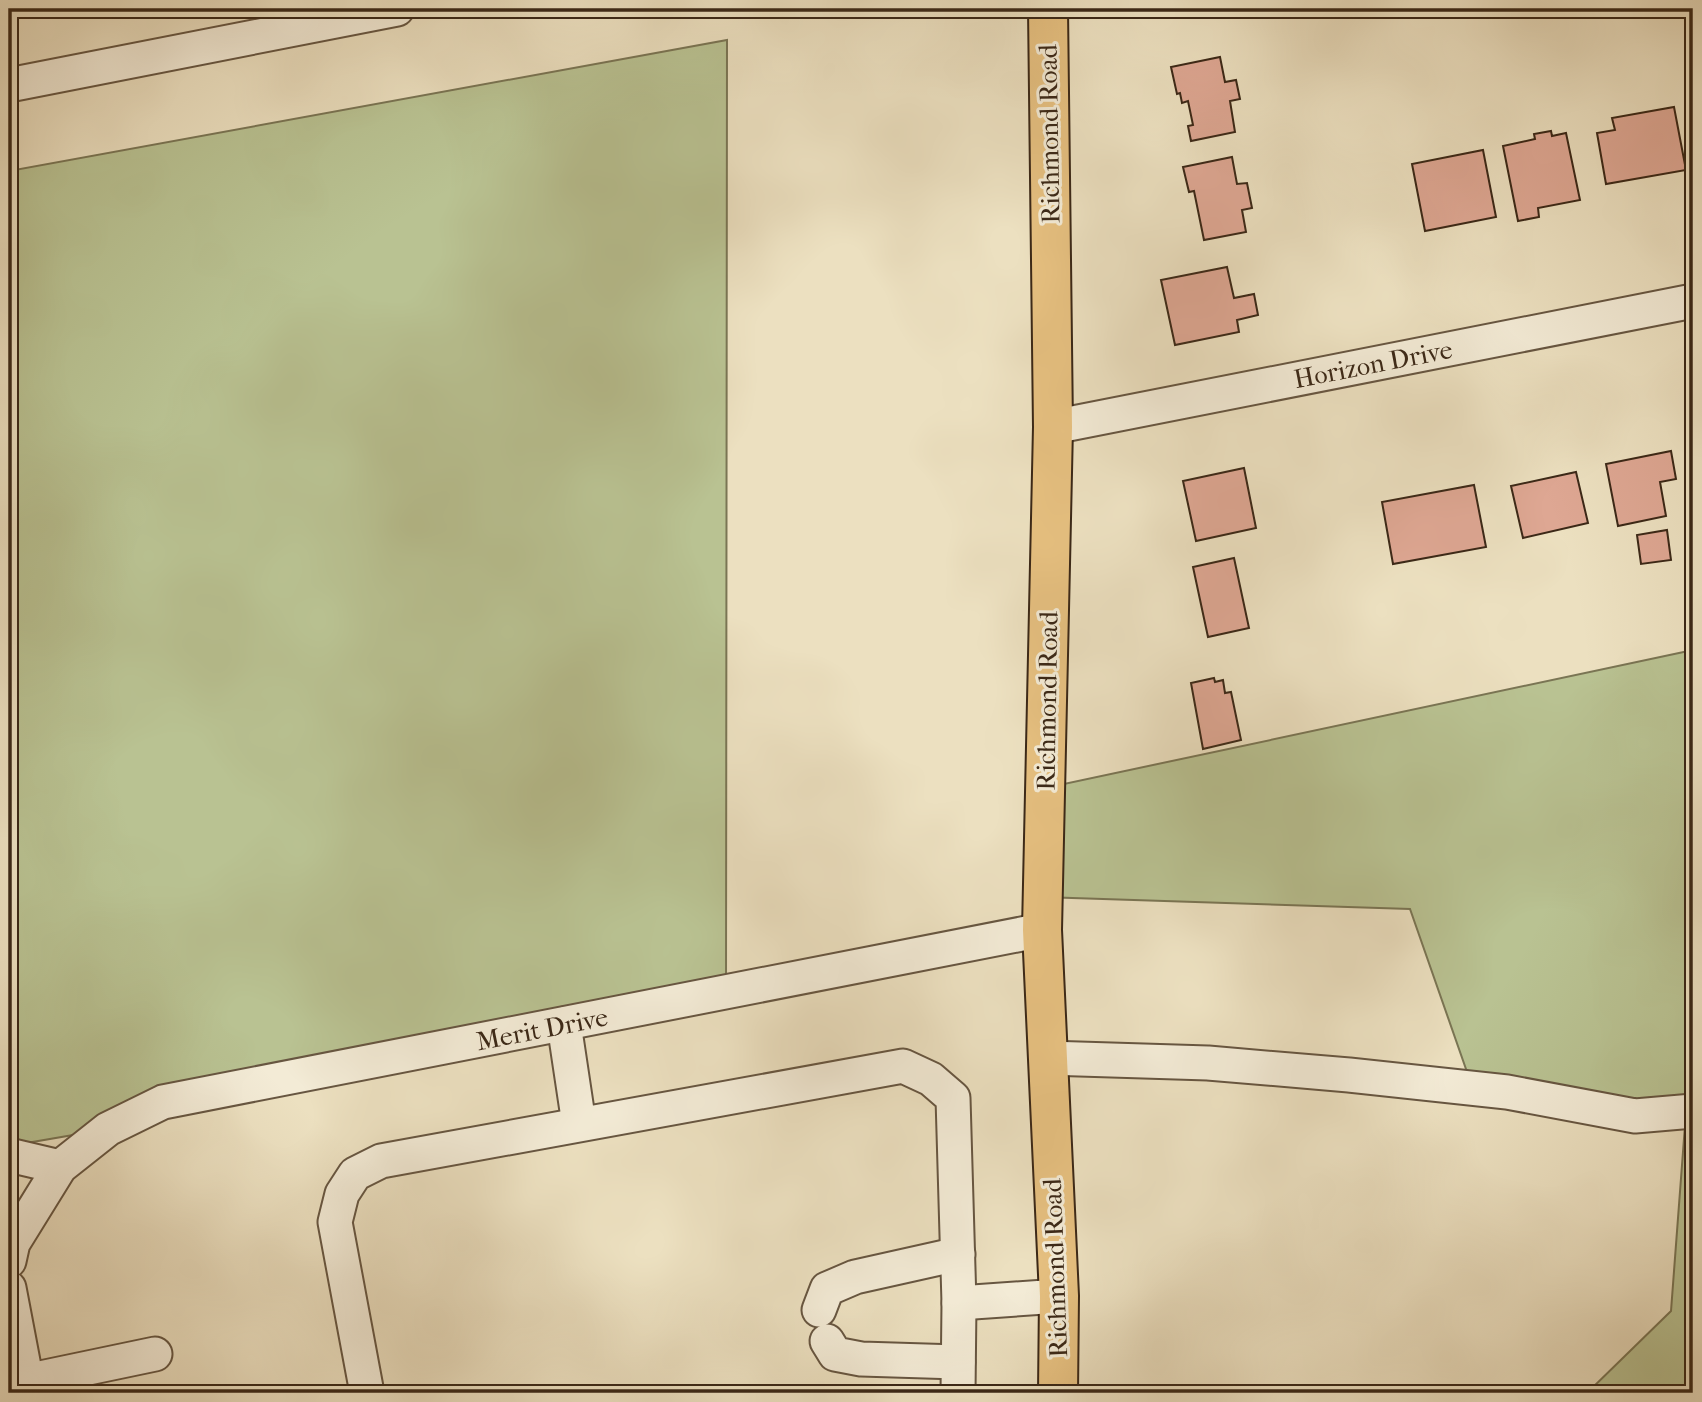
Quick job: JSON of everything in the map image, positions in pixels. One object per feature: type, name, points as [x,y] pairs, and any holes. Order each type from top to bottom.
[{"type":"main road","name":"Richmond Road","points":[[1048,9],[1053,427],[1042,930],[1059,1296],[1058,1393]]},
{"type":"street","points":[[9,85],[397,9]]},
{"type":"street","name":"Horizon Drive","points":[[1053,427],[1693,301]]},
{"type":"street","name":"Merit Drive","points":[[9,1261],[13,1243],[60,1167],[108,1129],[163,1102],[1042,930]]},
{"type":"street","points":[[564,1024],[579,1124]]},
{"type":"street","points":[[1047,1058],[1208,1063],[1349,1075],[1507,1092],[1635,1116],[1693,1111]]},
{"type":"street","points":[[367,1393],[335,1222],[342,1194],[355,1174],[381,1161],[903,1066],[931,1079],[953,1098],[958,1254],[959,1303],[958,1377],[835,1354],[823,1326],[827,1289],[855,1277],[958,1254]]},
{"type":"street","points":[[10,1156],[60,1167]]},
{"type":"street","points":[[9,1288],[27,1387],[155,1354]]},
{"type":"street","points":[[959,1303],[1059,1296]]},
{"type":"green space","points":[[727,40],[726,993],[108,1129],[9,1146],[9,171]]},
{"type":"green space","points":[[1693,650],[1693,1393],[1587,1393],[1671,1311],[1686,1112],[1473,1089],[1410,909],[1042,897],[1045,788]]},
{"type":"building","points":[[1220,57],[1225,82],[1236,80],[1240,99],[1230,101],[1235,132],[1191,141],[1188,126],[1193,125],[1188,101],[1182,103],[1180,93],[1177,94],[1171,67]]},
{"type":"building","points":[[1674,107],[1686,170],[1606,184],[1597,133],[1615,130],[1612,118]]},
{"type":"building","points":[[1551,131],[1552,136],[1566,133],[1580,200],[1538,208],[1539,217],[1518,221],[1503,146],[1535,139],[1534,134]]},
{"type":"building","points":[[1483,150],[1496,217],[1425,231],[1412,164]]},
{"type":"building","points":[[1232,157],[1237,184],[1247,183],[1252,208],[1242,210],[1246,232],[1204,240],[1194,191],[1189,192],[1183,167]]},
{"type":"building","points":[[1227,267],[1234,298],[1254,294],[1258,315],[1237,320],[1239,332],[1175,345],[1161,280]]},
{"type":"building","points":[[1671,451],[1676,479],[1660,482],[1666,516],[1618,526],[1606,464]]},
{"type":"building","points":[[1244,468],[1256,528],[1196,541],[1183,481]]},
{"type":"building","points":[[1576,472],[1588,523],[1523,538],[1511,486]]},
{"type":"building","points":[[1474,485],[1486,547],[1393,564],[1382,502]]},
{"type":"building","points":[[1667,530],[1671,560],[1641,564],[1637,535]]},
{"type":"building","points":[[1234,558],[1249,628],[1208,637],[1193,567]]},
{"type":"building","points":[[1214,678],[1215,682],[1223,680],[1225,693],[1231,692],[1241,740],[1203,749],[1191,683]]}]
